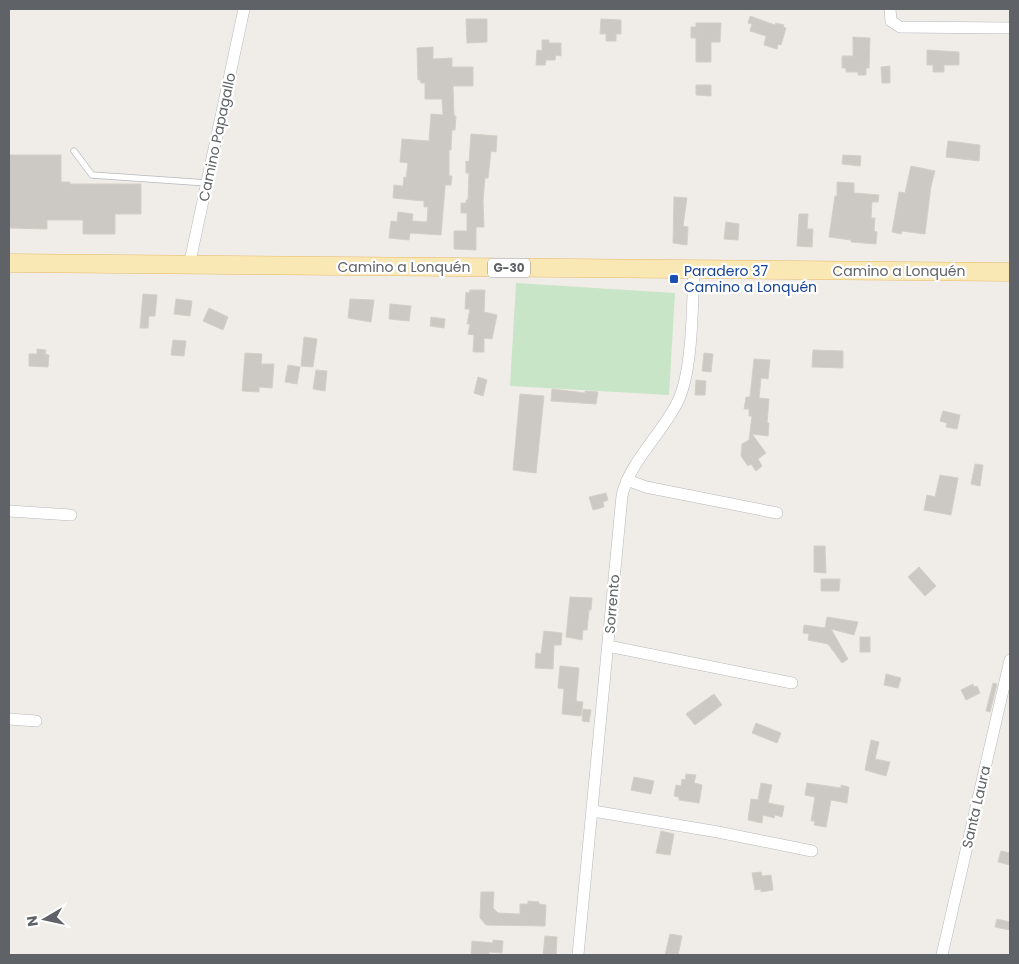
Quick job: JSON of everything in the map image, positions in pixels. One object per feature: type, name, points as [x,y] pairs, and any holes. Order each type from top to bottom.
[{"type":"main road","name":"Camino a Lonquén","points":[[9,263],[1010,272]]},
{"type":"street","name":"Camino Papagallo","points":[[190,266],[244,9]]},
{"type":"street","points":[[890,9],[891,20],[900,27],[1010,28]]},
{"type":"street","name":"Sorrento","points":[[578,955],[622,496],[627,480],[675,408],[682,391],[688,360],[694,270]]},
{"type":"street","points":[[627,480],[646,487],[777,513]]},
{"type":"street","points":[[9,511],[71,515]]},
{"type":"street","points":[[608,646],[792,683]]},
{"type":"street","name":"Santa Laura","points":[[942,955],[1010,660]]},
{"type":"street","points":[[9,719],[36,721]]},
{"type":"street","points":[[593,811],[812,850]]},
{"type":"lane","points":[[74,151],[92,175],[207,183]]},
{"type":"green space","points":[[516,283],[675,293],[669,395],[510,386]]},
{"type":"building","points":[[750,16],[775,25],[776,23],[784,25],[783,27],[786,28],[781,45],[778,44],[777,49],[764,45],[766,36],[750,31],[752,24],[748,23]]},
{"type":"building","points":[[466,19],[487,19],[487,42],[467,43]]},
{"type":"building","points":[[601,19],[621,20],[621,34],[616,34],[616,41],[606,41],[606,34],[600,34]]},
{"type":"building","points":[[696,23],[721,23],[720,42],[711,42],[711,62],[696,62],[696,38],[691,38],[691,27],[696,27]]},
{"type":"building","points":[[853,37],[870,38],[869,68],[866,68],[866,75],[858,75],[858,72],[846,72],[846,68],[842,68],[842,56],[853,56]]},
{"type":"building","points":[[542,40],[549,40],[549,43],[561,43],[561,56],[556,55],[555,60],[546,60],[545,65],[536,65],[537,50],[542,51]]},
{"type":"building","points":[[433,47],[433,59],[452,58],[452,67],[473,67],[473,86],[453,86],[454,116],[456,116],[455,130],[452,130],[451,150],[449,150],[449,176],[452,176],[451,185],[445,185],[441,235],[410,233],[409,240],[389,238],[391,221],[397,222],[398,212],[413,214],[412,221],[427,222],[428,207],[424,207],[424,201],[393,198],[394,185],[403,186],[404,177],[406,178],[408,163],[400,162],[402,139],[429,141],[431,114],[443,115],[442,99],[425,99],[425,83],[421,83],[418,80],[417,48]]},
{"type":"building","points":[[927,50],[959,52],[959,65],[944,65],[944,72],[933,72],[933,65],[927,65]]},
{"type":"building","points":[[890,66],[890,83],[882,83],[881,67]]},
{"type":"building","points":[[696,85],[711,85],[711,96],[696,95]]},
{"type":"building","points":[[471,134],[497,136],[496,152],[491,151],[488,178],[485,178],[483,200],[484,227],[476,227],[476,250],[454,249],[454,231],[467,231],[467,213],[461,213],[461,203],[466,203],[466,200],[468,200],[469,173],[466,173],[466,161],[469,162]]},
{"type":"building","points":[[948,141],[980,145],[979,161],[946,157]]},
{"type":"building","points":[[9,155],[61,155],[61,182],[70,182],[70,184],[141,184],[141,214],[115,214],[115,234],[83,234],[83,220],[47,220],[47,229],[10,228]]},
{"type":"building","points":[[843,155],[861,156],[860,166],[842,164]]},
{"type":"building","points":[[911,166],[935,171],[931,186],[925,234],[902,231],[901,234],[892,232],[899,192],[905,193]]},
{"type":"building","points":[[837,182],[854,183],[854,193],[879,195],[878,202],[872,202],[871,218],[875,218],[876,244],[851,242],[851,240],[829,237],[835,196],[837,196]]},
{"type":"building","points":[[674,197],[687,198],[683,226],[688,227],[687,245],[673,243]]},
{"type":"building","points":[[799,214],[808,214],[807,229],[813,229],[812,247],[797,246]]},
{"type":"building","points":[[726,222],[739,224],[738,240],[724,239]]},
{"type":"building","points":[[470,290],[485,290],[484,312],[497,315],[492,339],[484,338],[484,352],[473,352],[474,335],[468,334],[470,324],[467,324],[470,309],[465,309],[466,292],[469,293]]},
{"type":"building","points":[[143,294],[157,295],[155,316],[149,316],[148,328],[140,328]]},
{"type":"building","points":[[176,299],[192,301],[190,316],[174,314]]},
{"type":"building","points":[[350,299],[374,300],[371,322],[348,318]]},
{"type":"building","points":[[390,304],[411,306],[409,321],[389,319]]},
{"type":"building","points":[[209,308],[228,317],[223,330],[203,321]]},
{"type":"building","points":[[431,317],[445,319],[444,328],[430,326]]},
{"type":"building","points":[[304,337],[317,339],[313,367],[301,366]]},
{"type":"building","points":[[173,340],[186,341],[184,356],[171,355]]},
{"type":"building","points":[[37,349],[46,350],[45,354],[49,355],[48,367],[29,366],[29,354],[37,354]]},
{"type":"building","points":[[813,350],[843,351],[843,368],[812,367]]},
{"type":"building","points":[[245,353],[262,354],[261,364],[274,364],[272,388],[259,387],[259,392],[242,391]]},
{"type":"building","points":[[704,353],[713,354],[711,372],[702,371]]},
{"type":"building","points":[[754,359],[770,360],[768,379],[761,378],[759,398],[769,399],[768,436],[752,434],[766,453],[758,459],[762,466],[756,471],[751,464],[748,466],[741,456],[742,444],[749,440],[752,416],[749,416],[749,409],[744,409],[746,397],[750,397]]},
{"type":"building","points":[[288,365],[300,367],[297,384],[285,382]]},
{"type":"building","points":[[316,370],[327,371],[325,391],[313,389]]},
{"type":"building","points":[[478,377],[487,380],[483,396],[474,393]]},
{"type":"building","points":[[696,380],[706,381],[705,395],[695,395]]},
{"type":"building","points":[[552,389],[585,393],[585,391],[598,392],[596,404],[551,401]]},
{"type":"building","points":[[520,394],[544,396],[536,473],[513,470]]},
{"type":"building","points":[[943,411],[960,415],[957,429],[946,427],[947,423],[940,421]]},
{"type":"building","points":[[975,464],[983,465],[980,486],[971,484]]},
{"type":"building","points":[[940,475],[958,478],[951,515],[924,510],[927,495],[935,497]]},
{"type":"building","points":[[606,493],[608,500],[603,502],[604,507],[593,510],[589,497]]},
{"type":"building","points":[[814,546],[825,546],[826,573],[814,572]]},
{"type":"building","points":[[919,567],[936,586],[925,596],[908,577]]},
{"type":"building","points":[[821,579],[840,579],[839,591],[821,591]]},
{"type":"building","points":[[570,597],[592,598],[587,630],[583,630],[582,640],[566,637]]},
{"type":"building","points":[[827,617],[858,622],[854,635],[831,629],[848,659],[842,663],[828,644],[808,640],[809,634],[803,633],[804,625],[825,628]]},
{"type":"building","points":[[544,631],[562,633],[561,645],[554,645],[553,669],[535,668],[536,653],[541,654]]},
{"type":"building","points":[[860,637],[870,637],[870,652],[860,652]]},
{"type":"building","points":[[560,666],[579,668],[576,701],[583,702],[581,716],[562,714],[564,689],[558,688]]},
{"type":"building","points":[[886,674],[901,678],[898,688],[884,685]]},
{"type":"building","points":[[993,683],[997,684],[990,712],[986,711]]},
{"type":"building","points":[[973,684],[974,687],[977,686],[980,693],[966,700],[961,690]]},
{"type":"building","points":[[714,694],[722,705],[695,725],[686,714]]},
{"type":"building","points":[[583,709],[591,710],[589,722],[582,721]]},
{"type":"building","points":[[756,723],[781,733],[777,743],[752,733]]},
{"type":"building","points":[[871,740],[879,742],[875,759],[890,762],[886,776],[865,770]]},
{"type":"building","points":[[686,774],[696,775],[694,783],[702,785],[699,803],[679,800],[679,797],[674,796],[676,785],[681,786],[682,779],[685,780]]},
{"type":"building","points":[[634,777],[654,781],[651,794],[631,790]]},
{"type":"building","points":[[761,783],[772,785],[768,803],[784,806],[782,817],[775,815],[774,818],[763,815],[762,823],[748,820],[751,799],[758,800]]},
{"type":"building","points":[[807,783],[841,788],[841,785],[849,787],[847,803],[831,800],[826,827],[814,825],[815,821],[811,821],[815,797],[805,795]]},
{"type":"building","points":[[661,831],[674,834],[670,855],[656,853]]},
{"type":"building","points":[[1001,851],[1010,853],[1010,865],[998,862]]},
{"type":"building","points":[[761,872],[762,876],[771,875],[773,890],[761,892],[761,889],[755,890],[752,873]]},
{"type":"building","points":[[481,892],[494,892],[493,908],[498,913],[520,914],[520,904],[528,904],[528,901],[546,905],[545,926],[486,925],[480,918]]},
{"type":"building","points":[[997,919],[1010,922],[1010,930],[995,927]]},
{"type":"building","points":[[670,934],[682,936],[678,955],[665,955]]},
{"type":"building","points":[[545,936],[557,937],[556,955],[543,955]]},
{"type":"building","points":[[493,940],[503,941],[502,953],[489,952],[489,955],[471,955],[472,941],[493,943]]},
{"type":"place","name":"Paradero 37 Camino a Lonquén","points":[[674,279]]}]
